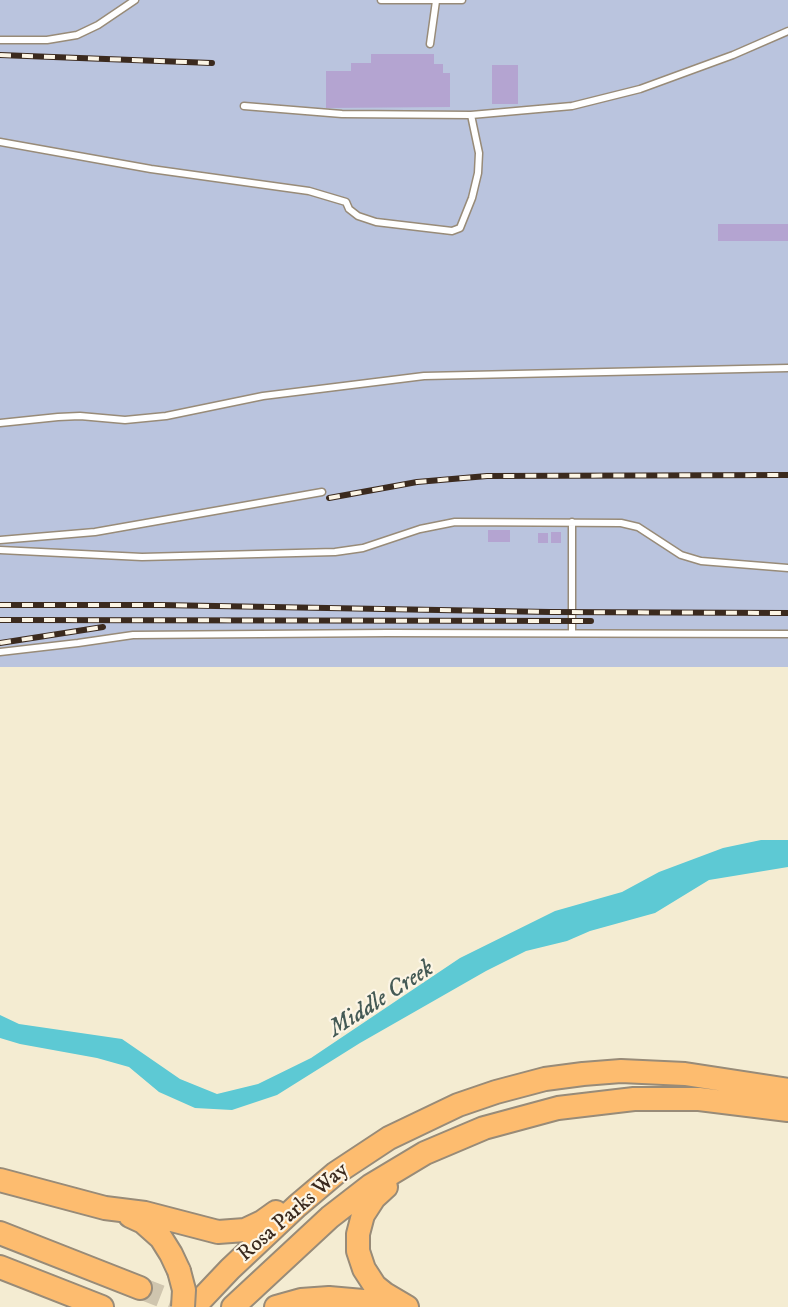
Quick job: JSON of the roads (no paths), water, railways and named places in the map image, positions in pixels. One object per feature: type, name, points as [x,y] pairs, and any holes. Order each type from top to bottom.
[{"type":"highway","name":"Rosa Parks Way","points":[[227,1298],[316,1188],[378,1144],[435,1114],[508,1088],[545,1079],[583,1074],[641,1071],[698,1076],[788,1090]]},
{"type":"highway","points":[[227,1298],[297,1223],[352,1177],[410,1141],[508,1088]]},
{"type":"highway","name":"Rosa Parks Way","points":[[194,1307],[227,1298],[370,1186],[425,1153],[496,1124],[564,1107],[634,1099],[699,1099],[788,1110]]},
{"type":"highway","points":[[407,1307],[380,1290],[364,1269],[358,1246],[358,1229],[363,1215],[370,1202],[386,1187],[496,1124]]},
{"type":"highway","points":[[105,1208],[145,1213],[212,1231],[245,1230],[267,1219],[336,1161],[378,1144]]},
{"type":"highway","points":[[0,1180],[134,1217],[152,1229],[171,1254],[179,1271],[184,1290],[183,1307]]},
{"type":"highway","points":[[0,1233],[140,1288]]},
{"type":"highway","points":[[0,1267],[102,1307]]},
{"type":"highway","points":[[276,1307],[306,1300],[334,1298],[363,1301],[383,1307]]},
{"type":"lane","points":[[0,40],[47,40],[77,35],[98,25],[135,0]]},
{"type":"lane","points":[[381,0],[462,0]]},
{"type":"lane","points":[[430,44],[436,1]]},
{"type":"lane","points":[[244,106],[342,114],[471,115],[572,106],[640,89],[733,55],[788,31]]},
{"type":"lane","points":[[0,142],[151,169],[309,191],[346,202],[349,209],[358,216],[376,222],[452,231],[460,228],[472,198],[478,173],[479,153],[471,115]]},
{"type":"lane","points":[[0,423],[80,416],[125,420],[166,416],[263,396],[424,376],[788,368]]},
{"type":"lane","points":[[0,540],[95,532],[322,492]]},
{"type":"lane","points":[[0,550],[142,557],[335,552],[363,548],[420,529],[455,522],[621,523],[638,527],[681,555],[701,561],[788,568]]},
{"type":"lane","points":[[572,522],[572,633]]},
{"type":"lane","points":[[0,652],[133,635],[788,634]]},
{"type":"water","points":[[761,840],[788,840],[788,867],[709,880],[655,913],[590,931],[567,941],[526,951],[486,971],[360,1043],[277,1095],[232,1110],[195,1108],[159,1092],[129,1067],[0,1038],[0,1015],[19,1024],[122,1039],[180,1079],[217,1094],[258,1084],[311,1058],[460,958],[555,911],[622,892],[659,872],[723,848]]},
{"type":"tunnel","points":[[140,1288],[189,1307]]},
{"type":"railway","points":[[0,55],[212,63]]},
{"type":"railway","points":[[329,498],[417,482],[487,476],[788,475]]},
{"type":"railway","points":[[0,605],[788,613]]},
{"type":"railway","points":[[0,620],[591,621]]},
{"type":"railway","points":[[0,643],[103,627]]},
{"type":"water label","name":"Middle Creek","points":[[382,1000]]}]
